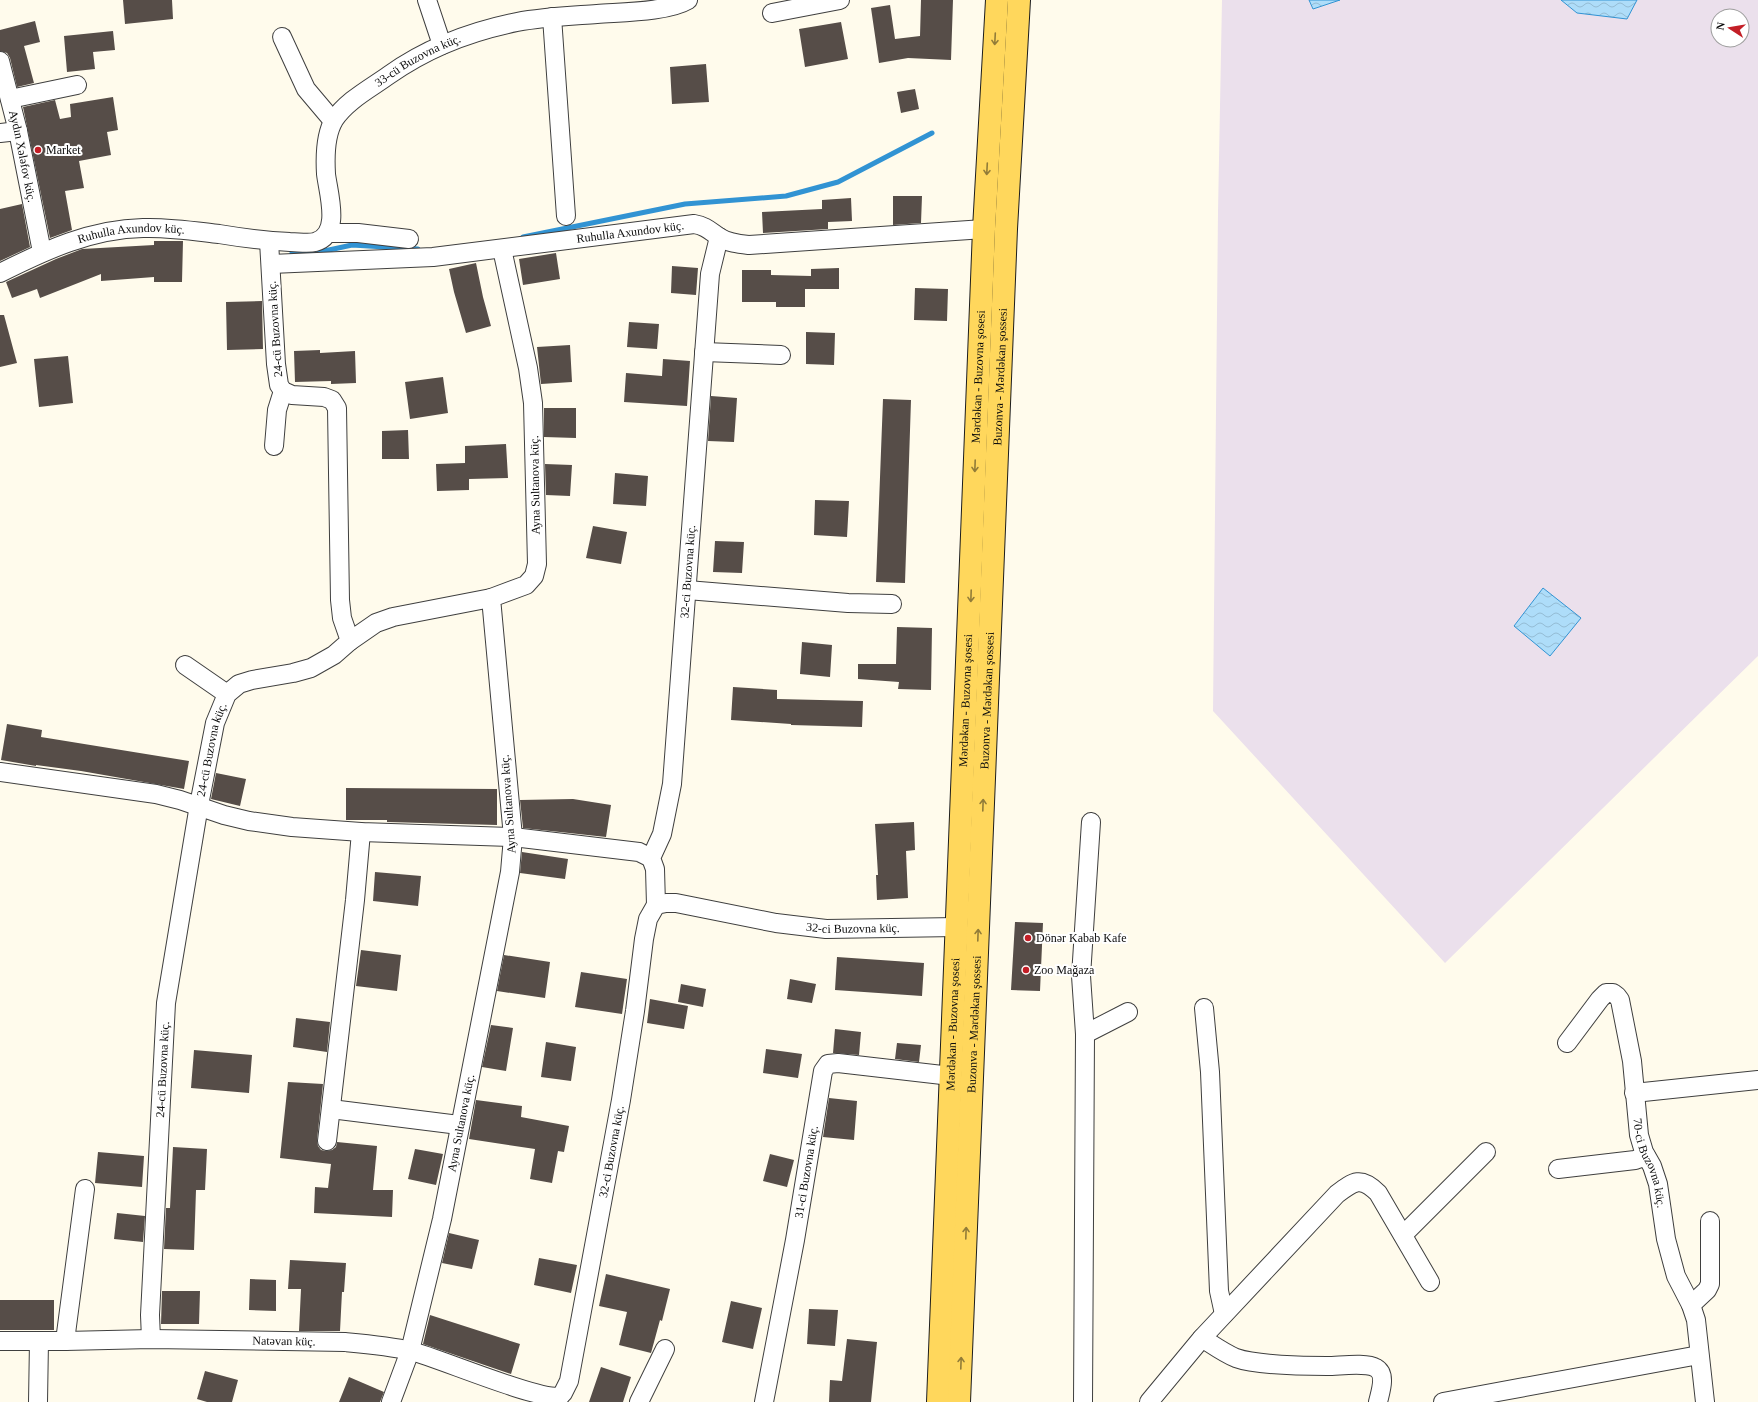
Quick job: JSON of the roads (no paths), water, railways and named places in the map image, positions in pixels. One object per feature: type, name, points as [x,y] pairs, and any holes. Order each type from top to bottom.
[{"type":"main road","name":"Mərdəkan - Buzovna şosesi","points":[[938,1402],[984,229],[997,0]]},
{"type":"main road","name":"Buzonva - Mərdəkan şossesi","points":[[959,1402],[1006,229],[1018,0]]},
{"type":"street","points":[[427,0],[442,45]]},
{"type":"street","name":"33-cü Buzovna küç.","points":[[328,233],[332,216],[326,174],[327,146],[333,121],[351,102],[392,73],[442,45],[486,30],[518,22],[552,17],[588,7],[668,7],[688,0]]},
{"type":"street","points":[[772,13],[840,0]]},
{"type":"street","points":[[552,17],[566,216]]},
{"type":"street","points":[[282,37],[306,89],[333,121]]},
{"type":"street","name":"Aydın Xələfov küç.","points":[[0,61],[18,131],[42,252]]},
{"type":"street","points":[[10,99],[77,85]]},
{"type":"street","points":[[0,133],[18,131]]},
{"type":"street","name":"Ruhulla Axundov küç.","points":[[271,264],[433,257],[694,224],[703,225],[719,237],[733,243],[750,245],[984,229]]},
{"type":"street","name":"Ruhulla Axundov küç.","points":[[0,273],[42,252],[74,239],[98,233],[143,228],[178,229],[269,241]]},
{"type":"street","points":[[269,241],[314,242],[322,240],[328,233],[358,233],[409,239]]},
{"type":"street","name":"32-ci Buzovna küç.","points":[[565,1399],[564,1393],[569,1381],[621,1100],[636,1011],[644,939],[648,919],[656,905],[655,869],[651,858],[662,834],[672,784],[710,274],[719,237]]},
{"type":"street","name":"24-cü Buzovna küç.","points":[[150,1338],[166,1003],[198,805],[215,723],[227,694],[239,684],[311,668],[334,655],[350,641],[342,618],[340,600],[337,408],[332,400],[292,395],[284,391],[279,385],[276,364],[269,241]]},
{"type":"street","name":"Ayna Sultanova küç.","points":[[391,1402],[410,1351],[442,1219],[459,1125],[510,872],[513,837],[491,598],[526,585],[534,576],[537,564],[533,403],[528,368],[502,249]]},
{"type":"street","points":[[704,352],[781,355]]},
{"type":"street","points":[[274,446],[277,410],[284,391]]},
{"type":"street","points":[[687,590],[848,603],[892,604]]},
{"type":"street","points":[[350,641],[376,623],[393,617],[491,598]]},
{"type":"street","points":[[185,665],[227,694]]},
{"type":"street","points":[[0,772],[156,794],[198,805],[224,815],[249,821],[292,827],[361,832],[513,837],[640,852],[651,858]]},
{"type":"street","points":[[1083,1402],[1085,1034],[1081,976],[1091,822]]},
{"type":"street","points":[[327,1141],[355,900],[361,832]]},
{"type":"street","name":"32-ci Buzovna küç.","points":[[656,905],[666,902],[676,903],[776,923],[826,929],[957,927]]},
{"type":"street","name":"70-ci Buzovna küç.","points":[[1567,1044],[1606,993],[1612,993],[1617,996],[1620,1000],[1627,1032],[1639,1135],[1658,1184],[1666,1239],[1676,1276],[1691,1305],[1696,1320],[1705,1402]]},
{"type":"street","points":[[1204,1008],[1210,1072],[1219,1291],[1224,1314]]},
{"type":"street","points":[[1085,1034],[1128,1012]]},
{"type":"street","name":"31-ci Buzovna küç.","points":[[764,1402],[795,1240],[823,1071],[828,1064],[838,1063],[951,1076]]},
{"type":"street","points":[[1634,1093],[1758,1080]]},
{"type":"street","points":[[331,1109],[459,1125]]},
{"type":"street","points":[[1403,1234],[1486,1152]]},
{"type":"street","points":[[1558,1169],[1635,1160],[1646,1156]]},
{"type":"street","points":[[1149,1402],[1224,1314],[1337,1194],[1354,1182],[1370,1184],[1378,1193],[1430,1282]]},
{"type":"street","points":[[65,1341],[85,1189]]},
{"type":"street","points":[[1691,1305],[1707,1290],[1710,1284],[1710,1221]]},
{"type":"street","name":"Natəvan küç.","points":[[0,1340],[65,1341],[150,1338],[345,1342],[376,1345],[410,1351],[436,1358],[534,1393],[565,1399]]},
{"type":"street","points":[[1202,1338],[1225,1353],[1238,1359],[1325,1366],[1366,1365],[1376,1368],[1381,1372],[1382,1382],[1378,1402]]},
{"type":"street","points":[[38,1341],[38,1402]]},
{"type":"street","points":[[639,1402],[665,1349]]},
{"type":"street","points":[[1443,1402],[1700,1355]]},
{"type":"water","points":[[1309,0],[1340,0],[1313,9]]},
{"type":"water","points":[[1561,0],[1637,0],[1627,19],[1577,13]]},
{"type":"water","points":[[1543,588],[1581,618],[1550,656],[1514,626]]},
{"type":"waterway","points":[[523,237],[685,204],[786,196],[838,182],[932,133]]},
{"type":"waterway","points":[[292,253],[315,253],[352,245],[418,249]]},
{"type":"place","name":"Market","points":[[38,150]]},
{"type":"place","name":"Dönər Kabab Kafe","points":[[1028,938]]},
{"type":"place","name":"Zoo Mağaza","points":[[1026,970]]}]
